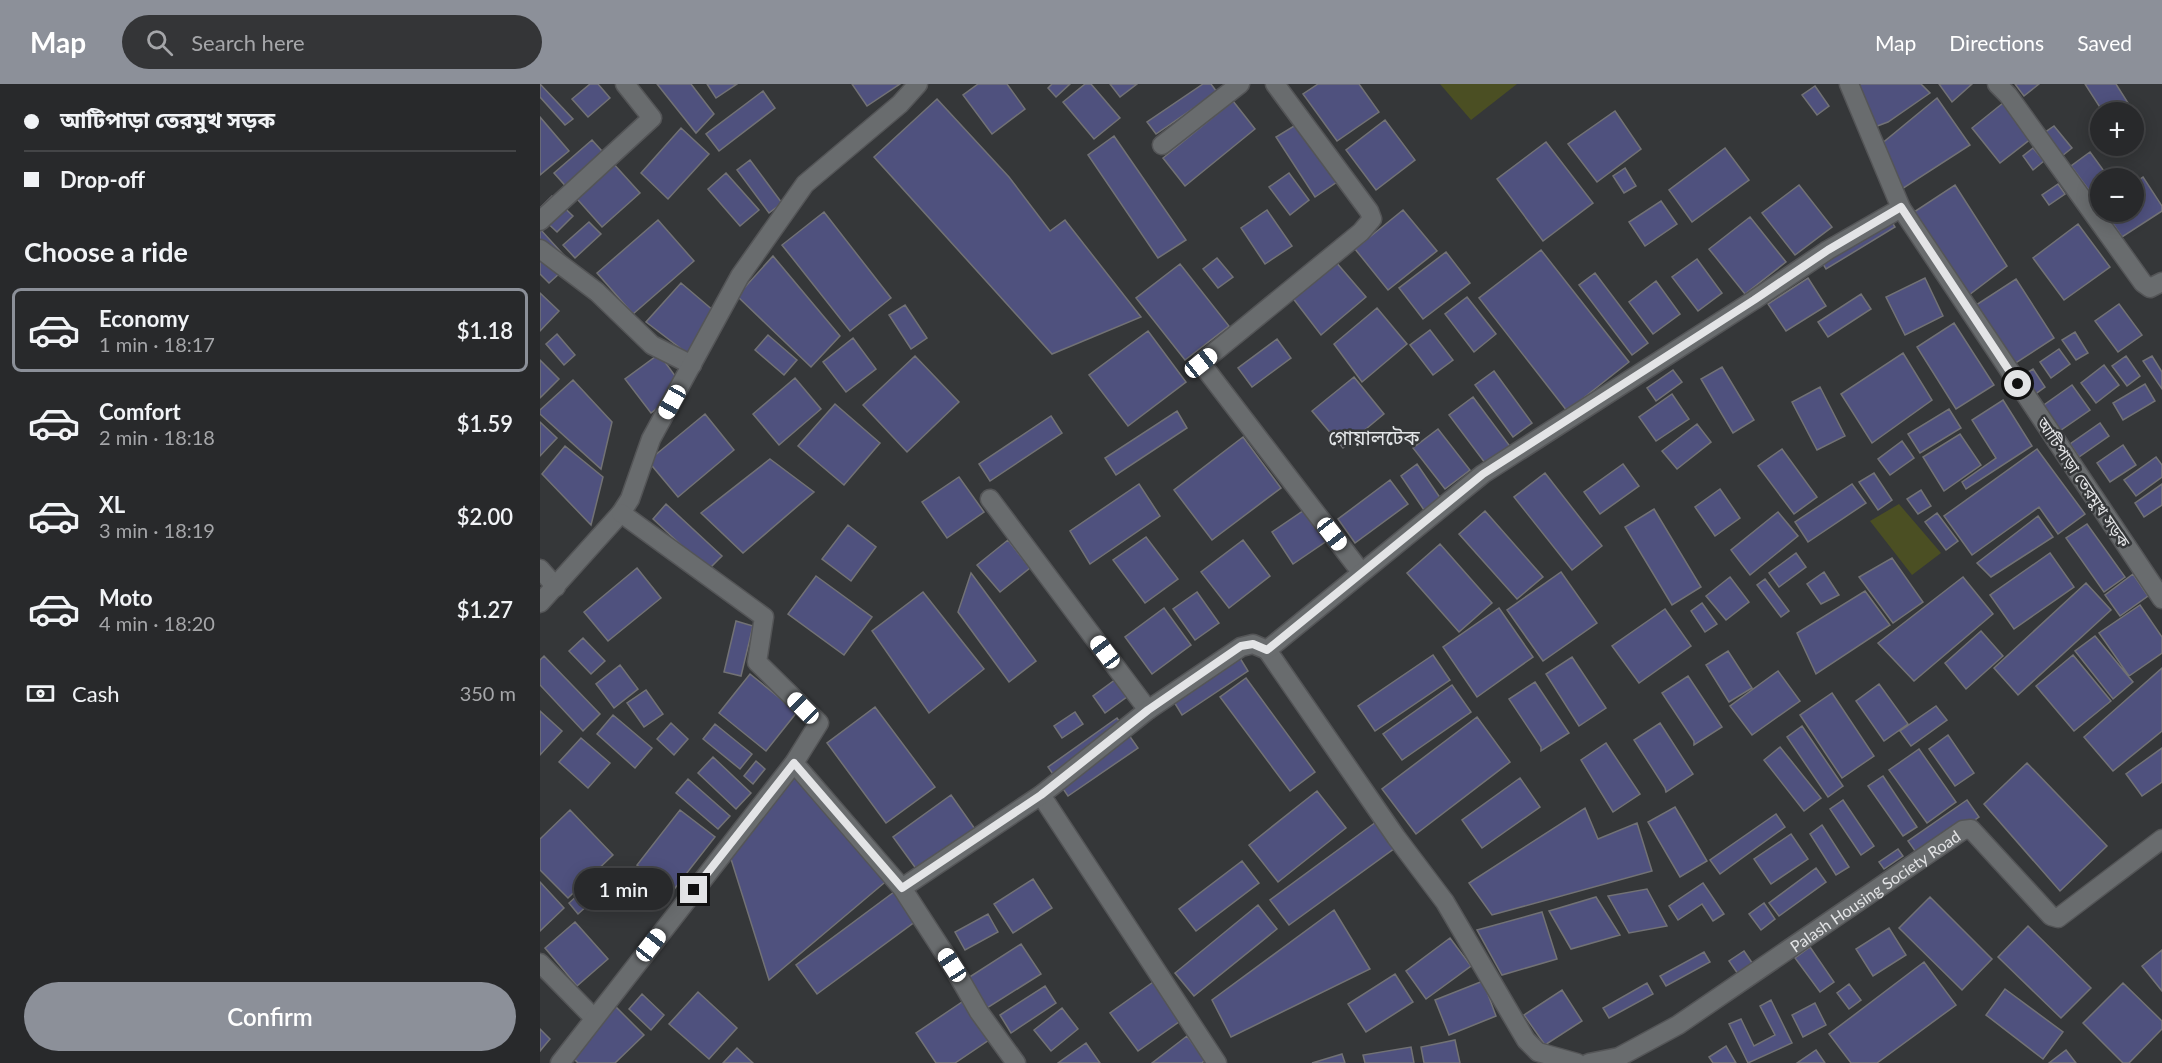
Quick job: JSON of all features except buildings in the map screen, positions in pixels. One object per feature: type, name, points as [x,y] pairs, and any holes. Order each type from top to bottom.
[{"type":"street","points":[[540,221],[652,118],[626,84]]},
{"type":"street","points":[[540,603],[630,500],[651,439],[740,276],[805,184],[900,104],[918,84]]},
{"type":"street","points":[[1162,145],[1240,84]]},
{"type":"street","points":[[1275,84],[1369,211],[1372,219],[1361,232],[1201,363],[1361,572]]},
{"type":"street","name":"আটিপাড়া তেরমুখ সড়ক","points":[[1849,84],[1901,207],[2162,599]]},
{"type":"street","points":[[1997,84],[2008,95],[2143,283],[2150,288],[2162,282]]},
{"type":"street","points":[[1267,650],[1483,474],[1828,250],[1901,207]]},
{"type":"street","points":[[540,249],[597,292],[652,345],[692,365]]},
{"type":"street","points":[[990,499],[1148,710]]},
{"type":"street","points":[[560,1063],[794,763],[819,723],[757,662],[764,617],[621,513]]},
{"type":"street","points":[[540,569],[556,587]]},
{"type":"street","points":[[902,888],[1041,795],[1148,710],[1241,646],[1253,644],[1267,650],[1396,837],[1445,902],[1526,1040],[1538,1052],[1577,1063]]},
{"type":"street","points":[[794,763],[902,888],[952,965],[979,1012],[1016,1063]]},
{"type":"street","points":[[1041,795],[1217,1063]]},
{"type":"street","name":"Palash Housing Society Road","points":[[1589,1063],[1619,1057],[1678,1025],[1963,830],[1971,830],[2051,916],[2058,918],[2162,839]]},
{"type":"street","points":[[540,963],[594,1018]]},
{"type":"green space","points":[[1440,84],[1517,84],[1471,120]]},
{"type":"green space","points":[[1899,504],[1941,553],[1912,575],[1870,521]]},
{"type":"district","name":"গোয়ালটেক","points":[[1374,437]]},
{"type":"route","points":[[694,890],[794,763],[902,888],[1041,795],[1148,710],[1241,646],[1253,644],[1267,650],[1483,474],[1828,250],[1901,207],[2018,384]]}]
